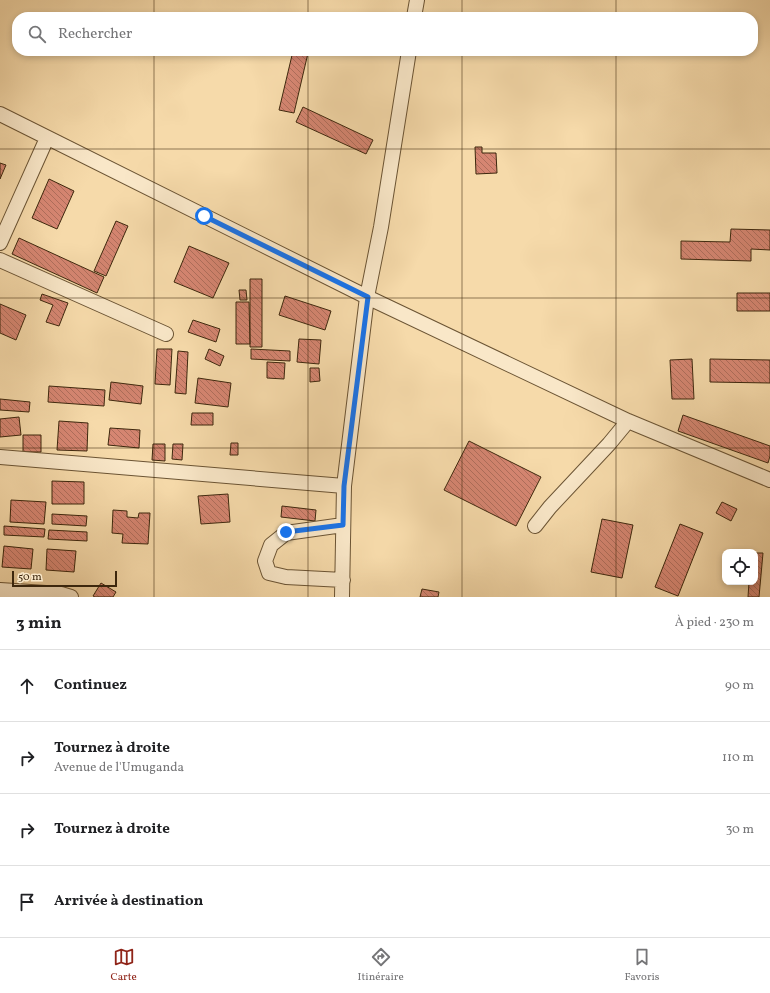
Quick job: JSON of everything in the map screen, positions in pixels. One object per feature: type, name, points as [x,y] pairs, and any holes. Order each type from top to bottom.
[{"type":"street","points":[[415,12],[417,0]]},
{"type":"street","points":[[342,597],[344,486],[368,297],[381,227],[408,56]]},
{"type":"street","points":[[0,114],[368,297],[628,421],[770,480]]},
{"type":"street","points":[[0,243],[47,138]]},
{"type":"street","points":[[0,260],[166,334]]},
{"type":"street","points":[[535,526],[550,507],[604,450],[628,421]]},
{"type":"street","points":[[0,457],[344,486]]},
{"type":"street","points":[[343,525],[286,532],[271,545],[265,561],[269,573],[286,577],[343,580]]},
{"type":"street","points":[[0,590],[61,594],[71,597]]},
{"type":"building","points":[[292,56],[307,56],[294,113],[279,110]]},
{"type":"building","points":[[303,107],[373,140],[366,154],[296,122]]},
{"type":"building","points":[[475,147],[482,147],[482,153],[496,153],[497,173],[476,174]]},
{"type":"building","points":[[0,163],[6,165],[0,179]]},
{"type":"building","points":[[49,179],[74,191],[57,229],[32,218]]},
{"type":"building","points":[[116,221],[128,226],[106,276],[94,271]]},
{"type":"building","points":[[731,229],[770,230],[770,250],[751,249],[751,261],[681,259],[681,241],[730,242]]},
{"type":"building","points":[[19,238],[104,277],[97,293],[12,254]]},
{"type":"building","points":[[189,246],[229,263],[213,298],[174,282]]},
{"type":"building","points":[[250,279],[262,279],[262,347],[250,347]]},
{"type":"building","points":[[239,290],[246,290],[247,300],[240,300]]},
{"type":"building","points":[[737,293],[770,293],[770,311],[737,311]]},
{"type":"building","points":[[42,294],[68,303],[59,326],[46,322],[53,305],[40,300]]},
{"type":"building","points":[[285,296],[331,311],[325,330],[279,315]]},
{"type":"building","points":[[236,302],[249,302],[250,344],[236,344]]},
{"type":"building","points":[[0,304],[26,315],[16,340],[0,333]]},
{"type":"building","points":[[193,320],[220,329],[216,342],[188,332]]},
{"type":"building","points":[[299,339],[321,340],[319,364],[297,362]]},
{"type":"building","points":[[157,349],[172,349],[170,385],[155,384]]},
{"type":"building","points":[[209,349],[224,356],[220,366],[205,359]]},
{"type":"building","points":[[251,349],[290,351],[290,361],[251,359]]},
{"type":"building","points":[[178,351],[188,352],[186,394],[175,393]]},
{"type":"building","points":[[692,359],[694,399],[672,399],[670,360]]},
{"type":"building","points":[[710,359],[770,360],[770,383],[710,382]]},
{"type":"building","points":[[267,362],[285,363],[284,379],[267,378]]},
{"type":"building","points":[[310,368],[319,368],[320,381],[310,382]]},
{"type":"building","points":[[198,378],[231,383],[228,407],[195,403]]},
{"type":"building","points":[[111,382],[143,386],[141,404],[109,400]]},
{"type":"building","points":[[49,386],[105,390],[104,406],[48,402]]},
{"type":"building","points":[[0,399],[30,402],[29,412],[0,410]]},
{"type":"building","points":[[192,413],[213,413],[213,425],[191,425]]},
{"type":"building","points":[[683,415],[770,446],[768,463],[678,431]]},
{"type":"building","points":[[19,417],[21,435],[0,437],[0,419]]},
{"type":"building","points":[[59,421],[88,423],[87,451],[57,450]]},
{"type":"building","points":[[110,428],[140,430],[139,448],[108,445]]},
{"type":"building","points":[[23,435],[41,435],[41,452],[23,452]]},
{"type":"building","points":[[469,441],[541,477],[516,526],[444,490]]},
{"type":"building","points":[[231,443],[238,443],[238,455],[230,455]]},
{"type":"building","points":[[153,444],[165,444],[165,461],[152,460]]},
{"type":"building","points":[[173,444],[183,444],[182,460],[172,459]]},
{"type":"building","points":[[52,481],[84,482],[84,504],[52,504]]},
{"type":"building","points":[[228,494],[230,522],[201,524],[198,496]]},
{"type":"building","points":[[11,500],[46,502],[44,524],[10,522]]},
{"type":"building","points":[[722,502],[737,509],[731,521],[716,513]]},
{"type":"building","points":[[282,506],[316,510],[315,521],[281,517]]},
{"type":"building","points":[[113,510],[127,511],[127,517],[138,518],[139,513],[150,513],[148,544],[122,543],[123,534],[112,533]]},
{"type":"building","points":[[52,514],[87,516],[86,526],[52,524]]},
{"type":"building","points":[[602,519],[633,525],[622,578],[591,572]]},
{"type":"building","points":[[680,524],[703,533],[678,596],[655,587]]},
{"type":"building","points":[[4,526],[45,529],[44,537],[4,535]]},
{"type":"building","points":[[49,530],[87,532],[87,541],[48,539]]},
{"type":"building","points":[[4,546],[33,549],[31,569],[2,567]]},
{"type":"building","points":[[47,549],[76,551],[74,572],[46,570]]},
{"type":"building","points":[[758,553],[763,553],[759,597],[748,597],[749,585],[758,585]]},
{"type":"building","points":[[101,583],[116,592],[113,597],[93,596]]},
{"type":"building","points":[[422,589],[439,592],[438,597],[420,597]]},
{"type":"route","points":[[204,216],[368,297],[344,486],[343,525],[286,532]]}]
